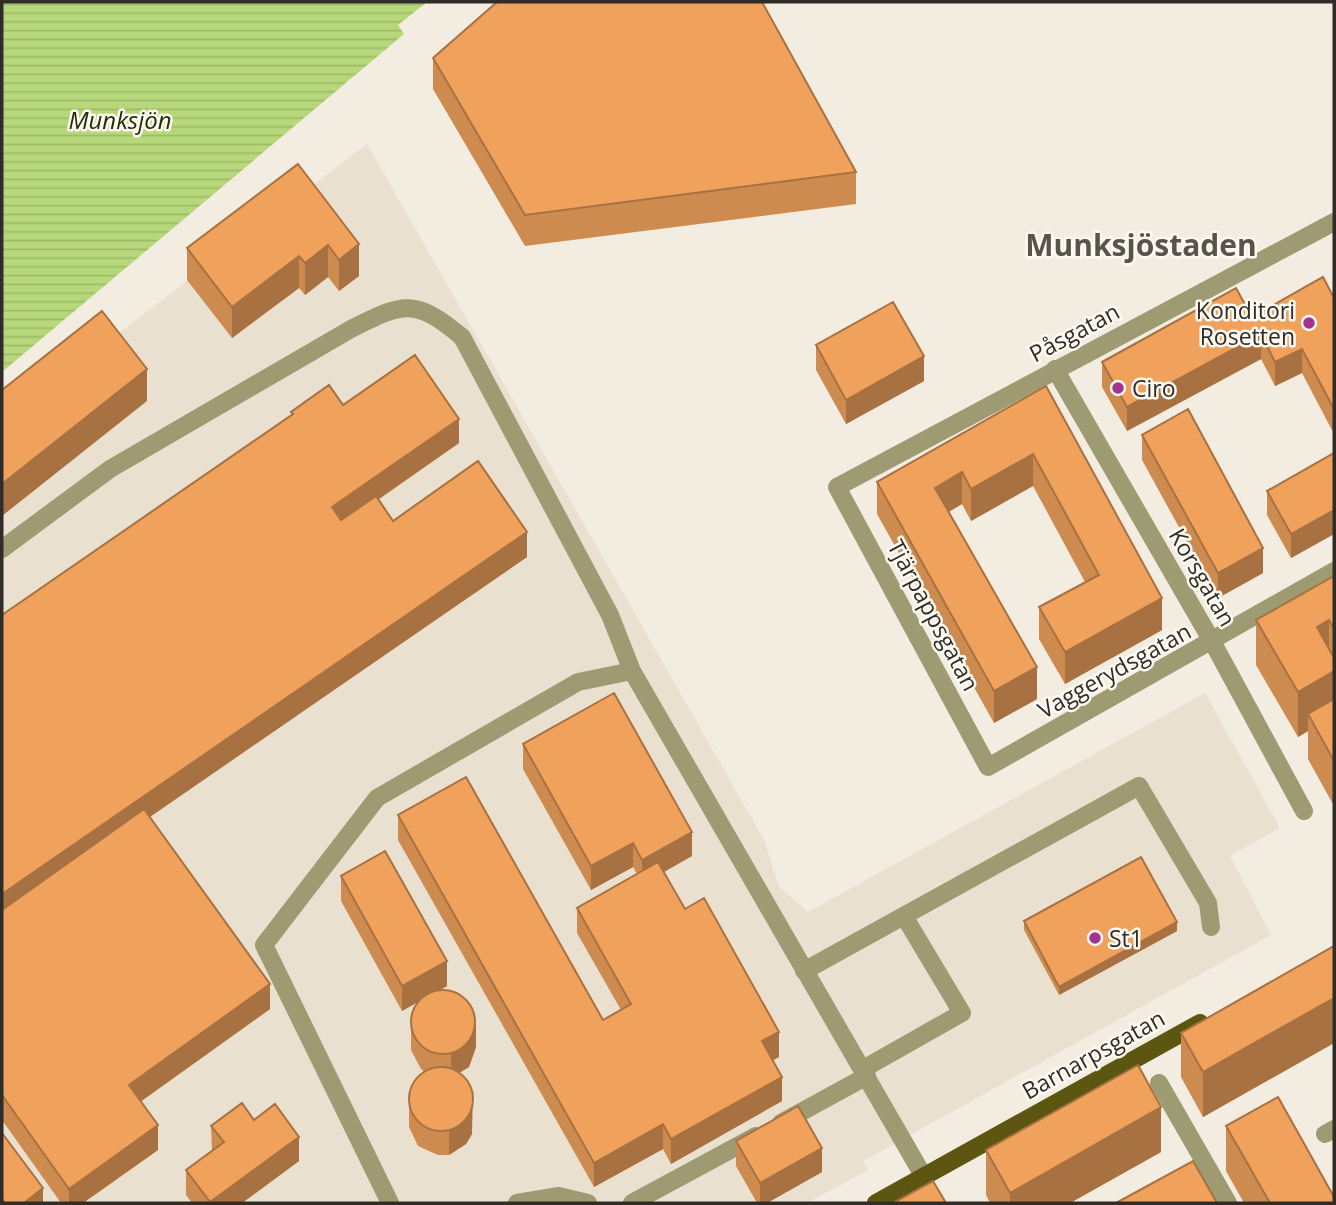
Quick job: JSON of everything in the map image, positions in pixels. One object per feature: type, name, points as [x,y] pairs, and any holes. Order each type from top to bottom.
[{"type":"main road","name":"Barnarpsgatan","points":[[876,1203],[1214,1016]]},
{"type":"street","name":"Påsgatan","points":[[837,487],[1334,223]]},
{"type":"street","points":[[2,549],[110,469],[351,329],[385,312],[416,307],[439,318],[462,337],[610,615],[632,671],[924,1177]]},
{"type":"street","name":"Korsgatan","points":[[1055,369],[1213,643],[1304,811]]},
{"type":"street","name":"Tjärpappsgatan","points":[[837,487],[988,767]]},
{"type":"street","name":"Vaggerydsgatan","points":[[988,767],[1213,643],[1334,572]]},
{"type":"street","points":[[390,1203],[264,945],[377,797],[578,682],[632,671]]},
{"type":"street","points":[[804,971],[1139,786],[1208,903],[1211,928]]},
{"type":"street","points":[[632,1203],[865,1072],[962,1013],[904,916]]},
{"type":"street","points":[[1159,1083],[1228,1203]]},
{"type":"street","points":[[517,1203],[559,1196],[588,1203]]},
{"type":"shaded area","points":[[367,144],[764,840],[779,887],[808,912],[1205,693],[1280,828],[1230,856],[1271,935],[863,1161],[868,1170],[807,1203],[2,1203],[2,422]]},
{"type":"water","name":"Munksjön","points":[[2,2],[427,2],[398,25],[404,34],[2,372]]},
{"type":"building","points":[[497,2],[762,2],[856,172],[525,215],[433,58]]},
{"type":"building","points":[[298,164],[359,244],[339,260],[328,245],[305,263],[299,256],[232,307],[187,248]]},
{"type":"building","points":[[1323,277],[1334,298],[1334,409],[1302,349],[1275,362],[1261,334],[1127,407],[1102,362],[1236,288],[1252,317]]},
{"type":"building","points":[[893,302],[924,356],[846,400],[816,345]]},
{"type":"building","points":[[102,311],[147,369],[2,484],[2,390]]},
{"type":"building","points":[[415,355],[459,419],[332,507],[341,520],[376,496],[393,521],[478,461],[527,532],[2,894],[2,615],[293,414],[291,412],[329,385],[343,405]]},
{"type":"building","points":[[1046,386],[1162,598],[1065,652],[1039,607],[1099,575],[1033,454],[971,489],[962,472],[935,488],[1037,667],[994,691],[877,482]]},
{"type":"building","points":[[1188,409],[1263,548],[1218,573],[1142,435]]},
{"type":"building","points":[[1334,453],[1334,510],[1291,534],[1267,491]]},
{"type":"building","points":[[1334,576],[1334,629],[1329,620],[1317,627],[1334,658],[1334,671],[1298,692],[1256,620]]},
{"type":"building","points":[[614,693],[692,832],[642,860],[633,843],[591,866],[523,744]]},
{"type":"building","points":[[1334,699],[1334,761],[1308,714]]},
{"type":"building","points":[[466,777],[603,1020],[631,1004],[577,908],[658,862],[685,909],[704,898],[779,1032],[762,1041],[782,1077],[671,1139],[663,1124],[594,1163],[398,815]]},
{"type":"building","points":[[144,809],[270,984],[129,1085],[158,1125],[69,1189],[2,1095],[2,910]]},
{"type":"building","points":[[385,851],[447,961],[402,986],[341,876]]},
{"type":"building","points":[[1141,857],[1177,922],[1059,987],[1024,921]]},
{"type":"building","points":[[1334,946],[1334,998],[1203,1072],[1181,1033]]},
{"type":"building","points":[[443,990],[461,996],[469,1004],[475,1022],[469,1040],[461,1048],[443,1054],[425,1048],[417,1040],[411,1022],[417,1004],[425,996]]},
{"type":"building","points":[[1138,1065],[1161,1107],[1010,1193],[986,1150]]},
{"type":"building","points":[[441,1067],[459,1073],[467,1081],[473,1099],[467,1117],[459,1125],[441,1131],[423,1125],[415,1117],[409,1099],[415,1081],[423,1073]]},
{"type":"building","points":[[1278,1097],[1334,1197],[1334,1203],[1270,1203],[1226,1126]]},
{"type":"building","points":[[242,1103],[254,1120],[275,1104],[299,1137],[210,1202],[186,1170],[224,1142],[211,1126]]},
{"type":"building","points":[[798,1106],[822,1148],[760,1183],[736,1141]]},
{"type":"building","points":[[2,1133],[43,1188],[24,1203],[5,1203],[2,1199]]},
{"type":"building","points":[[1193,1161],[1217,1203],[1116,1203]]},
{"type":"building","points":[[933,1181],[946,1203],[893,1203]]},
{"type":"place","name":"Konditori Rosetten","points":[[1309,323]]},
{"type":"place","name":"Ciro","points":[[1118,388]]},
{"type":"place","name":"St1","points":[[1095,938]]},
{"type":"district","name":"Munksjöstaden","points":[[1141,244]]}]
